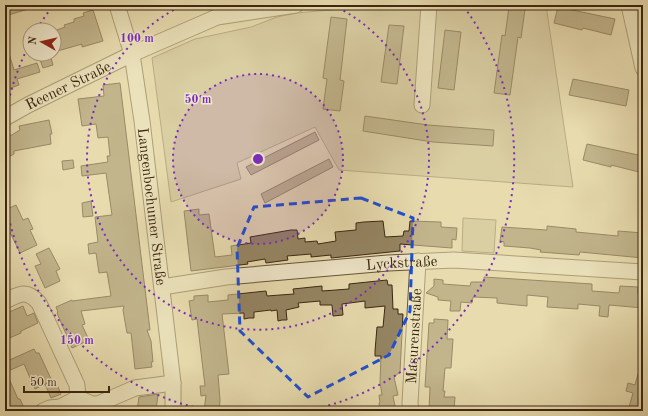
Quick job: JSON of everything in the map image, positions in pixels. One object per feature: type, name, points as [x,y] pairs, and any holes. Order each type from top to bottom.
[{"type":"street","name":"Langenbochumer Straße","points":[[117,5],[132,54],[142,121],[173,383],[173,411]]},
{"type":"street","name":"Reener Straße","points":[[5,118],[28,104],[132,54],[218,17],[296,5]]},
{"type":"street","points":[[422,105],[429,5]]},
{"type":"street","points":[[629,5],[643,68]]},
{"type":"street","name":"Lyckstraße","points":[[162,287],[226,277],[418,261],[454,260],[643,272]]},
{"type":"street","name":"Masurenstraße","points":[[411,411],[418,261]]},
{"type":"street","points":[[5,301],[25,293],[31,295],[39,303],[77,385],[78,398]]},
{"type":"street","points":[[43,411],[50,408],[60,407],[78,398],[92,404],[98,404],[135,388],[173,383]]},
{"type":"highlighted area","points":[[361,198],[413,218],[410,311],[389,355],[308,397],[240,331],[237,248],[254,207]]},
{"type":"shaded area","points":[[389,5],[546,5],[573,187],[339,170],[315,127],[237,163],[241,179],[171,202],[152,58],[195,39],[251,27],[277,17],[296,13]]},
{"type":"shaded area","points":[[463,218],[496,220],[494,253],[462,251]]},
{"type":"building","points":[[5,5],[35,5],[35,7],[5,16]]},
{"type":"building","points":[[509,7],[525,9],[521,38],[518,37],[510,95],[494,93],[502,35],[505,36]]},
{"type":"building","points":[[558,7],[615,19],[611,35],[554,23]]},
{"type":"building","points":[[93,10],[103,41],[82,47],[82,44],[62,50],[62,28],[65,27],[64,25],[74,22],[74,19],[84,16],[83,13]]},
{"type":"building","points":[[331,17],[347,19],[340,80],[344,81],[340,111],[323,109],[327,79],[323,78]]},
{"type":"building","points":[[389,25],[404,26],[397,84],[381,82]]},
{"type":"building","points":[[445,30],[461,32],[454,90],[438,88]]},
{"type":"building","points":[[5,47],[7,47],[14,70],[37,63],[40,72],[17,79],[19,85],[5,90]]},
{"type":"building","points":[[41,62],[52,62],[53,65],[43,68]]},
{"type":"building","points":[[573,79],[629,90],[626,106],[569,95]]},
{"type":"building","points":[[120,83],[150,330],[147,330],[151,341],[153,362],[151,362],[152,367],[135,369],[131,333],[127,333],[123,310],[124,306],[81,311],[85,324],[82,325],[89,340],[72,348],[57,313],[56,307],[72,300],[111,296],[107,272],[99,273],[96,253],[89,254],[88,244],[98,242],[95,217],[112,215],[106,173],[82,176],[81,166],[108,162],[107,156],[110,156],[108,137],[98,138],[96,124],[82,126],[78,99],[104,96],[103,85]]},
{"type":"building","points":[[365,116],[428,125],[494,130],[493,146],[433,142],[363,131]]},
{"type":"building","points":[[49,120],[52,134],[50,134],[51,144],[14,151],[14,154],[5,159],[5,129],[9,129],[10,136],[20,130],[19,126]]},
{"type":"building","points":[[315,132],[319,140],[251,175],[246,167]]},
{"type":"building","points":[[587,144],[643,156],[639,172],[583,160]]},
{"type":"building","points":[[329,159],[333,167],[265,203],[261,194]]},
{"type":"building","points":[[73,160],[74,168],[63,170],[62,161]]},
{"type":"building","points":[[91,201],[93,216],[83,217],[82,203]]},
{"type":"building","points":[[16,205],[23,220],[28,218],[33,229],[30,230],[37,245],[20,253],[5,222],[5,210]]},
{"type":"building","points":[[199,209],[199,215],[209,214],[215,257],[232,255],[231,246],[251,243],[250,237],[291,230],[297,230],[298,239],[305,238],[305,242],[317,241],[318,244],[336,241],[335,232],[356,230],[356,223],[364,222],[383,221],[385,237],[403,236],[404,231],[409,231],[410,221],[441,222],[441,227],[457,228],[456,240],[452,239],[452,248],[400,244],[400,251],[331,258],[331,255],[311,257],[311,254],[287,256],[288,260],[266,263],[265,259],[247,262],[248,264],[191,271],[184,211]]},
{"type":"building","points":[[547,226],[576,229],[576,232],[618,236],[618,231],[643,233],[643,258],[580,252],[579,255],[540,252],[541,250],[530,248],[504,246],[504,242],[500,241],[502,227],[547,230]]},
{"type":"building","points":[[49,248],[60,269],[56,271],[60,281],[45,288],[35,266],[41,264],[36,254]]},
{"type":"building","points":[[484,277],[592,284],[592,291],[619,293],[620,286],[638,287],[638,294],[643,294],[643,308],[609,305],[608,317],[599,316],[600,306],[578,304],[578,309],[547,307],[548,297],[527,295],[527,306],[497,303],[497,298],[473,297],[472,303],[461,302],[460,311],[450,311],[451,301],[438,300],[438,297],[426,293],[434,286],[434,279],[443,280],[443,284],[470,286],[471,282],[484,282]]},
{"type":"building","points":[[387,280],[388,285],[392,285],[393,309],[398,309],[398,314],[403,314],[400,372],[394,377],[398,395],[393,396],[396,411],[380,411],[379,403],[379,395],[382,395],[380,382],[381,356],[375,356],[375,351],[377,327],[383,327],[385,306],[365,308],[365,301],[342,304],[343,315],[333,316],[332,305],[320,305],[320,301],[298,303],[299,307],[286,310],[287,320],[278,321],[277,310],[254,312],[254,318],[244,319],[244,313],[222,314],[229,374],[218,375],[220,400],[219,411],[204,411],[206,395],[201,396],[200,386],[205,386],[197,319],[192,320],[189,301],[194,300],[194,296],[208,295],[208,302],[228,300],[228,295],[266,291],[267,296],[294,294],[293,289],[322,286],[322,291],[349,289],[349,284]]},
{"type":"building","points":[[23,306],[27,316],[34,313],[38,323],[5,340],[5,314]]},
{"type":"building","points":[[434,319],[448,320],[447,339],[453,339],[451,368],[445,368],[443,391],[445,391],[444,397],[455,397],[454,411],[429,411],[430,387],[425,387],[429,323],[434,323]]},
{"type":"building","points":[[34,349],[36,353],[39,353],[52,381],[55,380],[61,394],[51,398],[45,384],[35,389],[24,364],[6,372],[18,399],[20,399],[24,408],[17,411],[12,411],[9,403],[5,405],[5,362]]},
{"type":"building","points":[[640,367],[643,367],[643,411],[628,411],[633,393],[626,391],[628,383],[635,385]]},
{"type":"building","points":[[158,394],[156,411],[137,411],[139,397]]}]
